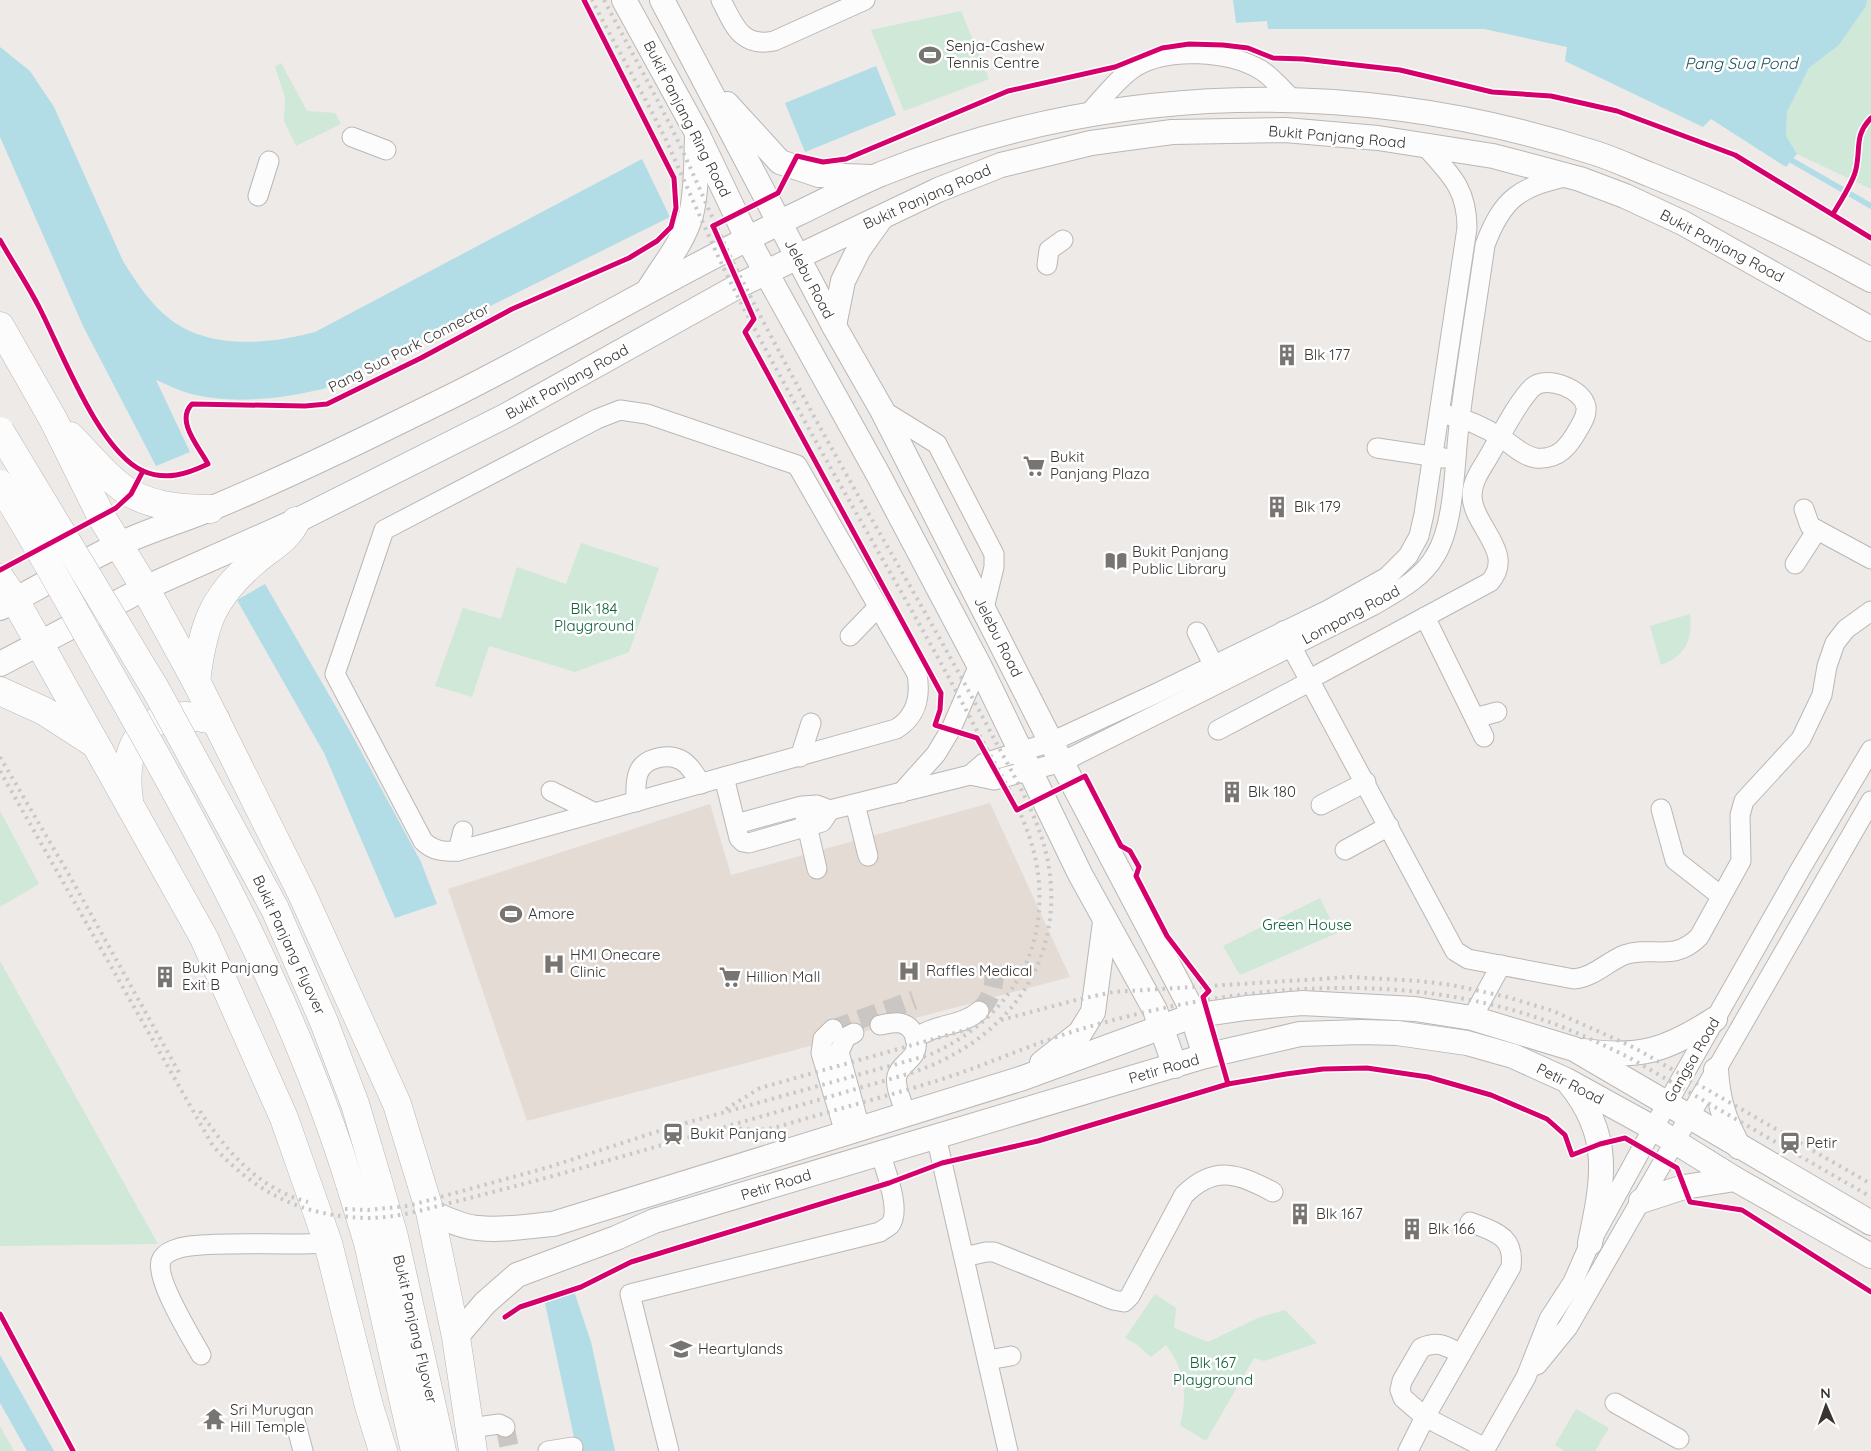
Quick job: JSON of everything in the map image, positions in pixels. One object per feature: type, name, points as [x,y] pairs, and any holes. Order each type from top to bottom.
[{"type":"highway","points":[[0,326],[53,419],[101,516],[145,588],[216,720],[303,896],[397,1104],[430,1212],[456,1337],[472,1440]]},
{"type":"highway","points":[[53,419],[131,494],[154,503],[184,509],[210,509]]},
{"type":"highway","name":"Bukit Panjang Flyover","points":[[0,431],[156,690],[275,909],[324,1022],[355,1104],[394,1237],[442,1451]]},
{"type":"highway","name":"Bukit Panjang Flyover","points":[[0,484],[142,731],[246,922],[330,1120],[368,1243],[415,1451]]},
{"type":"highway","points":[[196,681],[200,646],[209,616],[222,595],[253,562],[291,532],[296,521]]},
{"type":"highway","points":[[5,596],[39,644],[212,955],[284,1118],[324,1231],[369,1406],[383,1451]]},
{"type":"highway","points":[[0,690],[44,710],[96,744]]},
{"type":"highway","points":[[130,806],[126,779],[128,757],[139,735],[160,721],[184,716],[216,720]]},
{"type":"main road","name":"Bukit Panjang Ring Road","points":[[624,0],[697,133],[747,238]]},
{"type":"main road","points":[[662,0],[780,223]]},
{"type":"main road","points":[[698,70],[780,162],[819,175],[876,176]]},
{"type":"main road","name":"Bukit Panjang Road","points":[[5,596],[118,544],[210,509],[455,394],[747,238],[876,176],[936,153],[994,135],[1089,113],[1168,104],[1291,98],[1402,107],[1497,126],[1597,153],[1700,195],[1807,245],[1871,280]]},
{"type":"main road","name":"Bukit Panjang Road","points":[[0,664],[145,588],[296,521],[507,415],[766,272],[938,190],[1001,165],[1090,143],[1163,134],[1285,130],[1378,138],[1493,156],[1569,176],[1625,196],[1683,223],[1871,329]]},
{"type":"main road","points":[[647,292],[678,243],[691,215],[696,174],[697,133]]},
{"type":"main road","points":[[834,326],[843,281],[859,249],[882,217]]},
{"type":"main road","name":"Jelebu Road","points":[[780,223],[834,326],[882,410],[1056,752],[1188,1002],[1206,1056]]},
{"type":"main road","name":"Jelebu Road","points":[[747,238],[879,476],[979,665],[1105,922],[1162,1026],[1176,1066]]},
{"type":"main road","points":[[1036,1107],[1035,1098],[1018,1079],[1080,1033],[1093,1012],[1105,922]]},
{"type":"main road","name":"Petir Road","points":[[430,1212],[474,1228],[507,1229],[553,1224],[1018,1079],[1192,1016],[1246,1008],[1302,1003],[1415,1008],[1472,1018],[1574,1049],[1666,1105],[1871,1223]]},
{"type":"main road","points":[[1574,1049],[1612,1055],[1650,1052],[1687,1037],[1715,1019]]},
{"type":"main road","name":"Petir Road","points":[[456,1337],[485,1304],[516,1275],[616,1238],[654,1221],[764,1190],[880,1152],[1206,1056],[1300,1034],[1324,1032],[1397,1033],[1476,1046],[1513,1056],[1566,1080],[1653,1128],[1734,1179],[1871,1256]]},
{"type":"main road","points":[[1716,1070],[1720,1103],[1726,1124],[1739,1147]]},
{"type":"main road","points":[[1566,1080],[1579,1095],[1597,1131],[1600,1144],[1601,1176],[1590,1243]]},
{"type":"main road","points":[[1641,1201],[1684,1187],[1734,1179]]},
{"type":"main road","points":[[626,1202],[633,1218],[654,1221]]},
{"type":"street","points":[[721,0],[736,29],[744,38],[764,43],[774,41],[865,0]]},
{"type":"street","points":[[1089,113],[1135,67],[1156,58],[1190,55],[1224,55],[1243,61],[1262,71],[1291,98]]},
{"type":"street","points":[[352,137],[386,150]]},
{"type":"street","name":"Lompang Road","points":[[1288,639],[1328,610],[1387,577],[1408,556],[1419,536],[1433,456],[1467,228],[1467,210],[1464,196],[1446,169],[1425,146]]},
{"type":"street","points":[[258,196],[269,162]]},
{"type":"street","name":"Lompang Road","points":[[901,793],[970,775],[994,780],[1025,762],[1056,752],[1288,639],[1374,605],[1422,573],[1435,557],[1443,540],[1448,522],[1460,418],[1484,245],[1495,218],[1514,196],[1540,183],[1569,176]]},
{"type":"street","points":[[1047,265],[1049,250],[1063,240]]},
{"type":"street","points":[[1218,730],[1484,586],[1494,577],[1497,567],[1496,549],[1478,520],[1473,504],[1472,493],[1475,481],[1500,437],[1528,392],[1540,383],[1554,382],[1569,389],[1582,398],[1586,405],[1584,420],[1571,443],[1556,456],[1535,458],[1524,454],[1500,437],[1460,418],[1439,413]]},
{"type":"street","points":[[620,410],[634,411],[796,465],[878,607],[917,674],[918,697],[912,715],[896,729],[458,851],[440,851],[423,841],[335,674],[384,530],[597,419],[620,410]]},
{"type":"street","points":[[882,410],[937,444],[994,554],[994,567],[984,608]]},
{"type":"street","points":[[1377,448],[1455,459]]},
{"type":"street","points":[[1804,509],[1808,525],[1868,551]]},
{"type":"street","points":[[1796,564],[1817,530]]},
{"type":"street","points":[[850,636],[878,607]]},
{"type":"street","points":[[1288,639],[1311,680],[1363,760],[1366,782],[1389,826],[1433,892],[1454,951],[1468,959],[1555,976],[1581,978],[1629,954],[1678,951],[1699,938],[1742,858],[1740,815],[1744,801],[1801,739],[1822,695],[1827,666],[1835,643],[1846,629],[1871,611]]},
{"type":"street","points":[[1425,617],[1484,736]]},
{"type":"street","points":[[1197,632],[1218,673]]},
{"type":"street","points":[[736,824],[802,806],[817,805],[830,810],[901,793],[936,754],[951,729],[979,665]]},
{"type":"street","points":[[1475,718],[1497,712]]},
{"type":"street","points":[[800,757],[811,723]]},
{"type":"street","name":"Gangsa Road","points":[[1485,1450],[1526,1377],[1549,1319],[1572,1282],[1590,1243],[1653,1128],[1871,750]]},
{"type":"street","points":[[636,802],[638,773],[644,765],[656,758],[672,756],[682,760],[691,768],[701,784]]},
{"type":"street","points":[[724,778],[739,838],[749,844],[822,822],[830,810]]},
{"type":"street","points":[[1321,805],[1366,782]]},
{"type":"street","points":[[551,791],[594,813]]},
{"type":"street","name":"Gangsa Road","points":[[1526,1377],[1568,1328],[1871,801]]},
{"type":"street","points":[[855,804],[868,856]]},
{"type":"street","points":[[802,806],[817,869]]},
{"type":"street","points":[[1661,809],[1675,860],[1721,896]]},
{"type":"street","points":[[1345,850],[1389,826]]},
{"type":"street","points":[[458,851],[463,831]]},
{"type":"street","points":[[1472,1018],[1501,965]]},
{"type":"street","points":[[916,1039],[922,1033],[966,1020],[979,1011]]},
{"type":"street","points":[[880,1025],[901,1023],[911,1029],[916,1039],[914,1055],[897,1076],[897,1083],[906,1114]]},
{"type":"street","points":[[833,1029],[823,1039],[821,1052],[852,1131]]},
{"type":"street","points":[[852,1131],[839,1052],[846,1037],[854,1032]]},
{"type":"street","points":[[936,1136],[1008,1451]]},
{"type":"street","points":[[669,1451],[630,1294],[880,1232],[890,1226],[894,1208],[880,1152]]},
{"type":"street","points":[[964,1257],[994,1252],[1113,1300],[1124,1302],[1130,1296],[1184,1195],[1191,1188],[1209,1177],[1230,1174],[1246,1178],[1273,1192]]},
{"type":"street","points":[[1408,1451],[1425,1417],[1511,1267],[1512,1257],[1507,1240],[1501,1235],[1470,1222]]},
{"type":"street","points":[[201,1355],[167,1292],[161,1271],[161,1260],[166,1253],[189,1246],[260,1244],[324,1231]]},
{"type":"street","points":[[1461,1354],[1442,1344],[1435,1343],[1421,1348],[1402,1381],[1400,1390],[1409,1404],[1425,1417],[1485,1450]]},
{"type":"street","points":[[988,1360],[1011,1356]]},
{"type":"street","points":[[1615,1403],[1679,1439]]},
{"type":"street","points":[[294,1418],[303,1451]]},
{"type":"street","points":[[472,1440],[499,1424],[505,1427]]},
{"type":"street","points":[[548,1451],[573,1447]]},
{"type":"shaded area","name":"Hillion Mall","points":[[990,803],[1070,977],[527,1121],[448,889],[710,804],[731,875]]},
{"type":"green space","points":[[1867,0],[1871,0],[1871,189],[1797,154],[1786,136],[1787,112],[1809,68],[1839,45],[1866,6]]},
{"type":"green space","name":"Senja-Cashew Tennis Centre","points":[[961,11],[989,79],[904,111],[871,30]]},
{"type":"green space","points":[[281,63],[307,111],[335,113],[341,124],[296,146],[284,121],[285,97],[275,67]]},
{"type":"green space","name":"Blk 184 Playground","points":[[581,543],[659,568],[629,652],[575,672],[489,646],[472,697],[435,686],[463,608],[501,619],[517,567],[566,584]]},
{"type":"green space","points":[[1690,614],[1690,632],[1686,646],[1676,657],[1661,665],[1650,626]]},
{"type":"green space","points":[[0,811],[39,884],[0,907]]},
{"type":"green space","name":"Green House","points":[[1320,898],[1337,933],[1240,975],[1223,946]]},
{"type":"green space","points":[[0,961],[158,1244],[0,1246]]},
{"type":"green space","name":"Blk 167 Playground","points":[[1155,1294],[1176,1308],[1174,1328],[1208,1342],[1260,1317],[1285,1310],[1317,1343],[1264,1361],[1254,1358],[1206,1441],[1180,1425],[1184,1404],[1183,1384],[1177,1364],[1166,1345],[1151,1357],[1136,1344],[1125,1338]]},
{"type":"green space","points":[[1576,1409],[1609,1428],[1595,1451],[1565,1451],[1555,1445]]},
{"type":"green space","points":[[0,1426],[14,1451],[0,1451]]},
{"type":"water","name":"Pang Sua Pond","points":[[1233,0],[1867,0],[1866,6],[1839,45],[1809,68],[1787,112],[1786,136],[1797,154],[1786,167],[1711,119],[1703,127],[1565,61],[1567,47],[1484,29],[1268,29],[1267,21],[1236,23]]},
{"type":"water","points":[[0,47],[30,71],[54,107],[123,261],[139,285],[150,300],[171,320],[187,330],[204,336],[242,342],[280,339],[315,332],[642,159],[670,217],[323,389],[290,396],[238,400],[205,397],[188,393],[156,380],[190,452],[156,466],[83,326],[0,137]]},
{"type":"water","points":[[876,66],[896,115],[805,152],[785,103]]},
{"type":"water","points":[[265,584],[351,733],[421,862],[437,904],[395,918],[324,753],[237,600]]},
{"type":"water","points":[[574,1291],[591,1342],[615,1451],[577,1451],[545,1303]]},
{"type":"water","points":[[0,1355],[54,1451],[27,1451],[0,1403]]},
{"type":"waterway","points":[[1791,160],[1871,206]]},
{"type":"tunnel","points":[[979,1011],[988,1000],[993,988],[992,962]]},
{"type":"tunnel","points":[[833,1029],[914,1000]]},
{"type":"tunnel","points":[[505,1427],[510,1451]]},
{"type":"railway","points":[[345,1209],[368,1210],[408,1206],[549,1167],[668,1128],[929,1055],[954,1042],[977,1026],[997,1008],[1013,987],[1026,964],[1034,939],[1039,912],[1039,883],[1031,842],[1015,802],[933,649],[754,328],[718,256],[666,140],[592,0]]},
{"type":"railway","points":[[0,771],[213,1146],[229,1163],[264,1189],[282,1199],[323,1213],[345,1217],[369,1218],[401,1215],[560,1174],[911,1073],[943,1060],[971,1043],[997,1023],[1018,1000],[1034,973],[1045,943],[1051,910],[1050,875],[1047,856],[1035,819],[1018,783],[969,692],[816,420],[768,330],[731,258],[674,133],[604,0]]},
{"type":"railway","points":[[0,757],[68,873],[181,1076]]},
{"type":"railway","points":[[1001,1020],[1113,992],[1351,977],[1452,985],[1507,997],[1553,1011],[1635,1048],[1871,1184]]},
{"type":"railway","points":[[732,1128],[758,1130],[774,1128],[933,1082],[1088,1027],[1189,1003],[1241,995],[1294,990],[1346,988],[1398,990],[1450,996],[1501,1007],[1551,1022],[1583,1036],[1630,1058],[1871,1197]]},
{"type":"railway","points":[[726,1109],[760,1088],[969,1029]]},
{"type":"railway","points":[[200,1111],[221,1141],[259,1178],[290,1196],[308,1202]]},
{"type":"cycle path","name":"Pang Sua Park Connector","points":[[0,240],[35,300],[83,399],[111,443],[127,460],[143,471],[152,474],[168,476],[200,468],[208,464],[194,442],[187,426],[187,411],[192,404],[305,406],[327,404],[421,358],[512,309],[629,258],[657,241],[671,227],[676,208],[674,178],[584,0]]},
{"type":"cycle path","points":[[713,226],[778,193],[797,156],[823,162],[846,159],[1008,91],[1115,67],[1162,48],[1189,44],[1248,48],[1273,58],[1303,59],[1400,70],[1492,92],[1551,96],[1617,111],[1735,155],[1871,238]]},
{"type":"cycle path","points":[[1833,214],[1855,174],[1860,136],[1871,118]]},
{"type":"cycle path","points":[[713,226],[754,319],[745,332],[941,693],[940,710],[935,725],[977,738],[1017,810],[1085,776],[1121,846],[1130,851],[1139,867],[1136,876],[1167,936],[1209,991],[1203,997],[1228,1084]]},
{"type":"cycle path","points":[[0,570],[116,508],[131,494],[143,471]]},
{"type":"cycle path","points":[[505,1317],[520,1307],[581,1287],[631,1262],[889,1183],[942,1163],[1038,1141],[1228,1084],[1323,1069],[1367,1068],[1428,1077],[1491,1095],[1547,1119],[1565,1135],[1572,1155],[1600,1144],[1625,1138],[1677,1168],[1690,1202],[1742,1210],[1871,1292]]},
{"type":"cycle path","points":[[0,1314],[73,1451]]},
{"type":"place","name":"Senja-Cashew Tennis Centre","points":[[930,55]]},
{"type":"place","name":"Blk 177","points":[[1287,355]]},
{"type":"place","name":"Bukit Panjang Plaza","points":[[1034,466]]},
{"type":"place","name":"Blk 179","points":[[1277,507]]},
{"type":"place","name":"Bukit Panjang Public Library","points":[[1116,561]]},
{"type":"place","name":"Blk 180","points":[[1232,792]]},
{"type":"place","name":"Amore","points":[[511,914]]},
{"type":"place","name":"HMI Onecare Clinic","points":[[554,964]]},
{"type":"place","name":"Raffles Medical","points":[[909,971]]},
{"type":"place","name":"Bukit Panjang Exit B","points":[[165,977]]},
{"type":"place","name":"Hillion Mall","points":[[730,977]]},
{"type":"place","name":"Bukit Panjang","points":[[673,1134]]},
{"type":"place","name":"Petir","points":[[1790,1143]]},
{"type":"place","name":"Blk 167","points":[[1300,1214]]},
{"type":"place","name":"Blk 166","points":[[1412,1229]]},
{"type":"place","name":"Heartylands","points":[[681,1349]]},
{"type":"place","name":"Sri Murugan Hill Temple","points":[[214,1419]]}]
